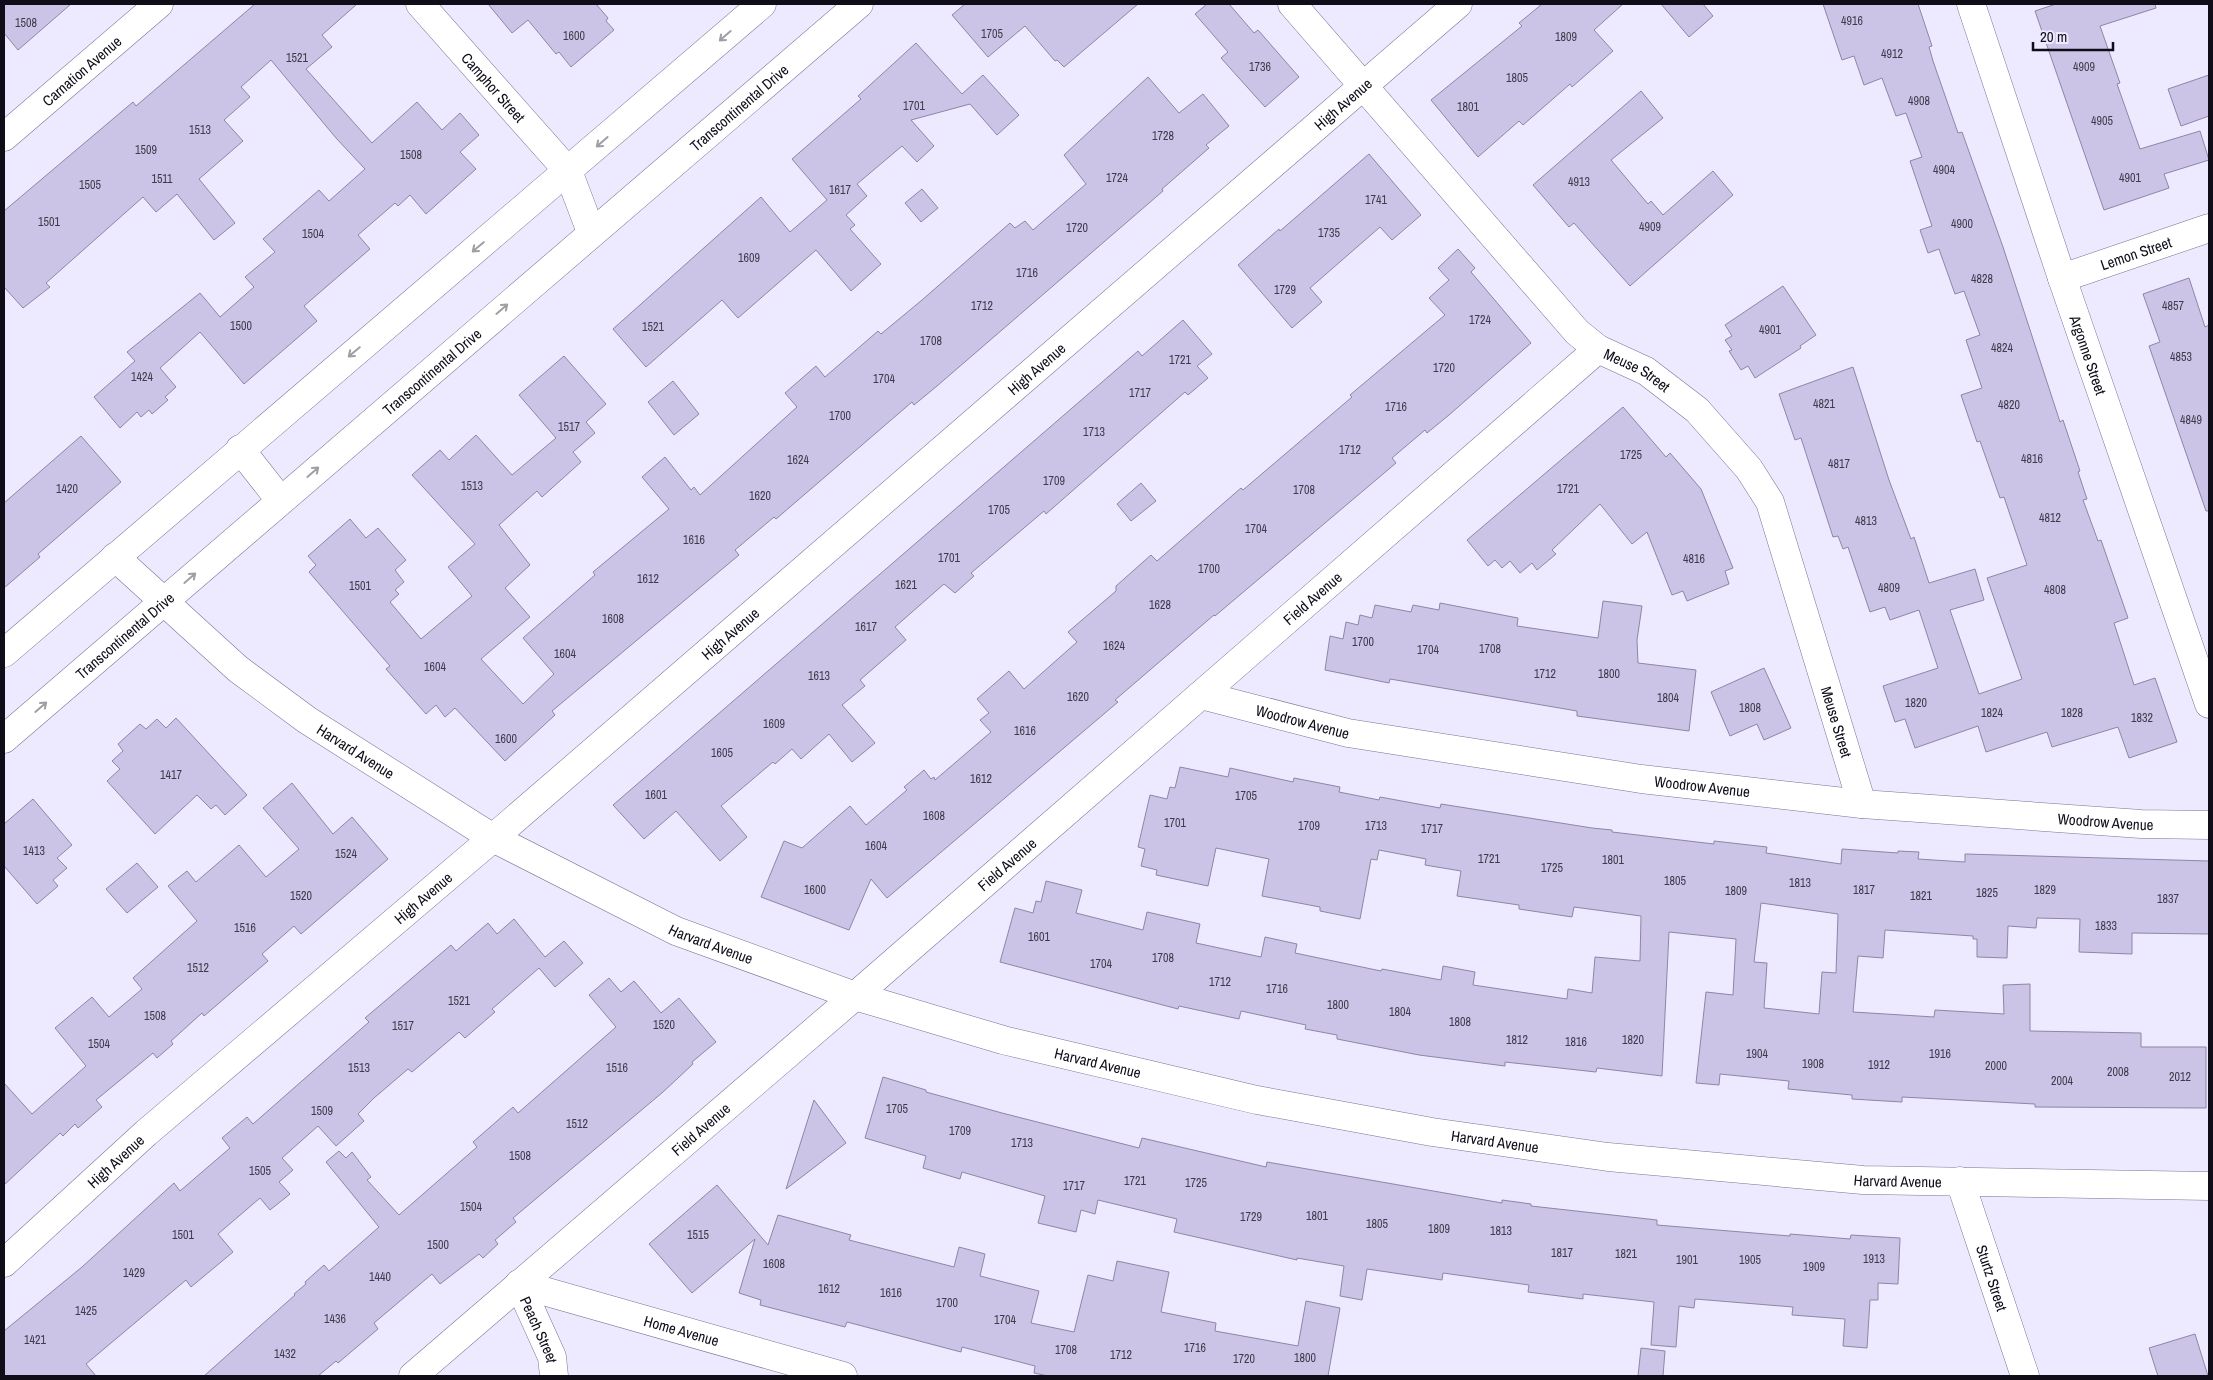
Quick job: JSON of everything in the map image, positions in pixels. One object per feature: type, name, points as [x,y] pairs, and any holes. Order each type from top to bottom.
[{"type":"street","name":"Carnation Avenue","points":[[4,137],[159,4]]},
{"type":"street","name":"Camphor Street","points":[[420,4],[568,171]]},
{"type":"street","points":[[4,653],[762,4]]},
{"type":"street","name":"Transcontinental Drive","points":[[4,739],[591,232],[859,4]]},
{"type":"street","name":"Meuse Street","points":[[1292,4],[1578,332],[1598,349],[1646,371],[1697,410],[1749,469],[1770,502],[1862,804]]},
{"type":"street","name":"High Avenue","points":[[4,1263],[146,1133],[493,838],[1458,4]]},
{"type":"street","name":"Argonne Street","points":[[1971,4],[2062,278],[2209,704]]},
{"type":"street","points":[[568,171],[591,232]]},
{"type":"street","name":"Lemon Street","points":[[2062,278],[2209,228]]},
{"type":"street","name":"Field Avenue","points":[[413,1376],[855,996],[1598,349]]},
{"type":"street","points":[[240,449],[280,500]]},
{"type":"street","name":"Harvard Avenue","points":[[115,557],[238,669],[307,720],[493,838],[676,930],[855,996],[1003,1040],[1238,1095],[1432,1132],[1608,1157],[1863,1180],[2209,1186]]},
{"type":"street","name":"Woodrow Avenue","points":[[1201,695],[1348,733],[1641,779],[1862,804],[2141,824],[2209,825]]},
{"type":"street","name":"Sturtz Street","points":[[1960,1181],[2025,1376]]},
{"type":"street","name":"Peach Street","points":[[519,1284],[552,1357],[554,1376]]},
{"type":"street","name":"Home Avenue","points":[[519,1284],[843,1376]]},
{"type":"building","points":[[4,4],[71,4],[18,50],[4,33]]},
{"type":"building","points":[[255,4],[357,4],[322,35],[332,47],[306,69],[372,143],[417,102],[442,130],[460,113],[479,135],[460,152],[476,169],[426,214],[410,195],[398,206],[395,203],[358,235],[370,249],[304,306],[317,321],[244,384],[200,332],[160,368],[176,387],[165,397],[168,400],[152,414],[149,410],[141,417],[137,412],[120,428],[94,397],[135,361],[127,352],[200,293],[220,317],[254,287],[245,277],[275,252],[263,239],[319,190],[329,201],[365,169],[336,138],[271,60],[241,87],[250,97],[224,120],[243,141],[199,179],[235,223],[214,240],[177,194],[156,212],[143,197],[46,283],[50,287],[23,308],[4,287],[4,211],[133,102],[136,106]]},
{"type":"building","points":[[488,4],[596,4],[608,18],[606,21],[614,30],[571,67],[559,52],[556,54],[528,20],[512,33]]},
{"type":"building","points":[[965,4],[1138,4],[1064,67],[1057,60],[1055,61],[1025,26],[988,57],[952,15]]},
{"type":"building","points":[[1207,4],[1229,4],[1254,33],[1258,30],[1299,77],[1265,107],[1221,58],[1228,52],[1195,14]]},
{"type":"building","points":[[1542,4],[1623,4],[1594,30],[1613,51],[1572,87],[1570,84],[1523,125],[1519,121],[1478,157],[1431,100],[1522,26],[1519,23]]},
{"type":"building","points":[[1661,4],[1703,4],[1713,16],[1689,37]]},
{"type":"building","points":[[1823,4],[1918,4],[1932,46],[1929,47],[1933,61],[1958,133],[1962,132],[2003,247],[2060,422],[2063,420],[2080,471],[2078,472],[2087,499],[2083,500],[2098,541],[2101,540],[2128,618],[2114,623],[2134,685],[2155,678],[2177,742],[2129,758],[2118,727],[2052,747],[2047,732],[1986,752],[1978,726],[1915,748],[1905,719],[1895,722],[1883,686],[1938,668],[1919,610],[1890,620],[1885,607],[1870,612],[1848,547],[1843,549],[1838,536],[1833,537],[1801,438],[1795,440],[1779,394],[1853,367],[1889,480],[1911,539],[1914,537],[1929,583],[1975,569],[1984,600],[1950,610],[1979,694],[2022,679],[1987,578],[2027,565],[2004,497],[2000,498],[1980,441],[1977,442],[1961,395],[1982,388],[1966,340],[1980,335],[1964,291],[1955,294],[1939,249],[1928,253],[1920,230],[1932,226],[1910,161],[1922,157],[1906,113],[1896,116],[1882,78],[1864,85],[1854,56],[1842,60]]},
{"type":"building","points":[[2056,4],[2155,4],[2156,8],[2100,26],[2120,83],[2117,84],[2140,149],[2200,131],[2209,160],[2164,174],[2169,188],[2104,210],[2035,11]]},
{"type":"building","points":[[916,43],[962,94],[983,75],[1019,115],[997,135],[970,104],[911,120],[934,146],[917,162],[902,146],[857,184],[867,196],[846,215],[855,225],[850,229],[881,264],[851,291],[816,250],[738,318],[722,300],[646,367],[613,329],[761,197],[790,232],[827,200],[792,159],[861,99],[858,96]]},
{"type":"building","points":[[2209,75],[2209,116],[2181,126],[2168,89]]},
{"type":"building","points":[[1148,77],[1179,113],[1203,94],[1229,126],[1206,145],[1209,148],[1162,189],[1163,191],[937,386],[914,405],[912,402],[776,519],[774,517],[735,550],[739,555],[552,711],[555,715],[505,761],[455,708],[445,717],[436,705],[426,714],[386,669],[390,666],[309,572],[316,565],[308,556],[350,519],[366,538],[378,528],[406,560],[395,570],[404,582],[395,590],[399,594],[390,602],[421,639],[472,596],[448,567],[475,544],[412,475],[440,450],[449,460],[476,435],[512,475],[556,438],[519,395],[564,356],[606,404],[586,422],[595,433],[573,452],[581,462],[542,497],[537,491],[499,525],[530,565],[505,588],[530,617],[481,659],[523,704],[554,674],[523,638],[595,575],[593,572],[669,509],[642,477],[665,457],[691,490],[694,487],[700,495],[797,407],[785,393],[816,366],[825,377],[878,331],[881,334],[922,300],[1010,223],[1015,228],[1025,221],[1033,230],[1086,184],[1064,155]]},
{"type":"building","points":[[1641,91],[1663,118],[1611,160],[1648,204],[1651,201],[1663,215],[1713,171],[1733,195],[1630,286],[1574,223],[1569,227],[1533,185]]},
{"type":"building","points":[[1369,154],[1421,215],[1392,240],[1380,227],[1310,288],[1322,302],[1292,328],[1238,265]]},
{"type":"building","points":[[922,189],[938,208],[921,222],[905,203]]},
{"type":"building","points":[[1458,249],[1475,268],[1471,272],[1531,343],[1449,415],[1427,433],[1425,430],[1392,458],[1396,463],[1214,615],[1115,700],[1118,702],[887,898],[871,879],[849,930],[761,897],[784,841],[802,848],[850,806],[866,825],[907,790],[904,787],[924,770],[931,779],[934,777],[935,780],[991,732],[980,720],[989,713],[977,699],[1009,671],[1024,689],[1077,642],[1068,632],[1116,591],[1116,586],[1151,555],[1157,561],[1241,488],[1243,490],[1352,397],[1350,395],[1445,315],[1429,298],[1449,280],[1438,268]]},
{"type":"building","points":[[2189,278],[2205,327],[2209,325],[2209,511],[2206,511],[2149,346],[2160,342],[2143,294]]},
{"type":"building","points":[[1783,286],[1816,335],[1800,346],[1801,348],[1755,378],[1748,366],[1741,370],[1729,351],[1732,350],[1725,340],[1732,336],[1725,325]]},
{"type":"building","points":[[1183,320],[1212,354],[1197,366],[1208,378],[1188,395],[1185,392],[1046,514],[1044,511],[971,573],[974,576],[955,593],[944,584],[895,627],[906,640],[860,680],[865,686],[842,705],[875,743],[852,762],[829,734],[801,759],[792,749],[775,764],[773,762],[721,806],[747,837],[720,861],[676,811],[644,839],[613,805],[1138,351],[1142,356]]},
{"type":"building","points":[[673,381],[699,414],[674,435],[648,402]]},
{"type":"building","points":[[1623,407],[1666,457],[1670,453],[1701,489],[1733,568],[1725,571],[1729,584],[1687,601],[1683,591],[1672,595],[1647,532],[1632,544],[1600,504],[1552,550],[1556,554],[1537,570],[1532,563],[1520,573],[1510,561],[1502,568],[1495,560],[1488,566],[1467,540]]},
{"type":"building","points":[[81,436],[121,482],[38,554],[40,557],[4,588],[4,503]]},
{"type":"building","points":[[1141,483],[1156,501],[1131,521],[1117,504]]},
{"type":"building","points":[[1603,601],[1642,606],[1637,640],[1638,663],[1696,670],[1689,731],[1577,716],[1577,711],[1390,679],[1389,683],[1325,670],[1330,636],[1343,639],[1346,622],[1358,625],[1360,615],[1372,618],[1375,605],[1411,612],[1413,605],[1439,610],[1440,603],[1518,618],[1517,626],[1598,638]]},
{"type":"building","points":[[1764,668],[1791,728],[1764,740],[1757,724],[1730,736],[1711,692]]},
{"type":"building","points":[[176,718],[247,795],[225,815],[216,805],[211,809],[197,795],[155,834],[107,781],[120,769],[112,761],[123,751],[118,744],[140,724],[146,729],[157,719],[166,728]]},
{"type":"building","points":[[1180,767],[1228,777],[1230,768],[1293,782],[1294,778],[1340,787],[1339,792],[1379,800],[1380,797],[1440,808],[1441,804],[1612,830],[1612,832],[1714,844],[1714,841],[1767,847],[1766,853],[1841,864],[1842,849],[1898,853],[1898,851],[1919,852],[1918,859],[1965,862],[1965,854],[2209,861],[2209,934],[2132,933],[2132,954],[2079,952],[2080,919],[2037,918],[2036,928],[2008,926],[2007,958],[1977,957],[1977,939],[1973,939],[1973,936],[1885,930],[1883,958],[1858,956],[1853,1012],[1934,1017],[1935,1010],[2004,1014],[2003,985],[2030,984],[2030,1031],[2141,1033],[2141,1047],[2206,1047],[2206,1108],[2035,1107],[2035,1104],[1902,1097],[1902,1102],[1852,1099],[1852,1095],[1788,1089],[1789,1081],[1720,1074],[1719,1085],[1696,1083],[1706,992],[1733,995],[1736,939],[1669,932],[1662,1076],[1597,1068],[1596,1072],[1505,1062],[1505,1066],[1419,1055],[1337,1039],[1337,1035],[1305,1029],[1306,1025],[1241,1011],[1239,1019],[1179,1006],[1178,1009],[1000,962],[1015,908],[1033,913],[1036,901],[1041,902],[1046,881],[1082,890],[1076,913],[1143,930],[1147,912],[1200,924],[1196,943],[1261,957],[1265,937],[1297,944],[1295,953],[1381,971],[1382,969],[1441,980],[1443,966],[1475,972],[1473,985],[1567,999],[1568,989],[1592,993],[1595,957],[1640,961],[1641,916],[1574,907],[1572,917],[1519,909],[1519,905],[1457,896],[1461,871],[1425,865],[1426,859],[1379,850],[1377,860],[1371,859],[1360,919],[1320,911],[1320,907],[1262,896],[1269,859],[1216,848],[1208,886],[1156,875],[1157,870],[1141,866],[1145,849],[1138,847],[1150,795],[1167,799],[1170,787],[1175,788]],"holes":[[[1761,903],[1838,914],[1836,973],[1822,972],[1819,1014],[1764,1008],[1767,963],[1754,962]]]},
{"type":"building","points":[[292,783],[333,834],[352,817],[388,859],[301,934],[294,926],[262,954],[268,961],[204,1016],[202,1013],[171,1041],[173,1044],[157,1058],[153,1053],[96,1100],[102,1107],[78,1128],[75,1124],[63,1136],[60,1133],[4,1185],[4,1083],[32,1114],[86,1066],[55,1028],[92,997],[109,1017],[142,989],[133,978],[197,921],[168,886],[187,871],[196,882],[239,845],[266,877],[299,849],[263,808]]},
{"type":"building","points":[[33,799],[72,845],[57,858],[67,868],[53,880],[58,886],[37,904],[4,866],[4,824]]},
{"type":"building","points":[[137,863],[158,887],[127,913],[106,889]]},
{"type":"building","points":[[514,919],[545,957],[564,941],[583,963],[555,987],[539,968],[492,1009],[495,1012],[465,1038],[459,1032],[412,1072],[408,1069],[374,1098],[358,1114],[364,1121],[336,1146],[318,1126],[282,1158],[293,1170],[279,1182],[290,1194],[270,1210],[260,1198],[218,1234],[233,1252],[191,1287],[186,1280],[86,1364],[96,1376],[4,1376],[4,1331],[82,1267],[174,1183],[180,1191],[230,1148],[222,1138],[247,1117],[253,1124],[369,1022],[365,1018],[451,945],[456,951],[488,923],[497,934]]},
{"type":"building","points":[[609,978],[621,992],[634,981],[661,1013],[679,998],[716,1042],[692,1062],[693,1064],[663,1092],[513,1218],[516,1222],[495,1240],[498,1244],[483,1258],[479,1254],[440,1284],[432,1274],[374,1323],[378,1329],[338,1363],[336,1361],[318,1376],[204,1376],[295,1295],[306,1284],[305,1282],[324,1265],[329,1271],[379,1227],[326,1162],[339,1151],[346,1158],[352,1152],[371,1177],[367,1180],[399,1215],[477,1147],[473,1142],[513,1107],[518,1113],[616,1027],[589,995]]},
{"type":"building","points":[[883,1077],[926,1090],[926,1092],[1139,1148],[1142,1138],[1266,1167],[1267,1162],[1502,1203],[1502,1200],[1531,1204],[1531,1206],[1657,1220],[1657,1225],[1790,1236],[1790,1234],[1850,1239],[1851,1235],[1900,1238],[1898,1284],[1878,1283],[1878,1300],[1870,1300],[1867,1348],[1843,1346],[1845,1319],[1792,1315],[1793,1307],[1695,1299],[1694,1308],[1679,1306],[1676,1347],[1651,1345],[1654,1302],[1583,1294],[1583,1299],[1528,1292],[1529,1285],[1443,1273],[1442,1280],[1367,1269],[1362,1300],[1340,1296],[1344,1266],[1297,1258],[1297,1260],[1174,1232],[1177,1219],[1098,1200],[1095,1214],[1081,1210],[1076,1232],[1038,1223],[1045,1196],[962,1172],[960,1179],[923,1168],[926,1156],[865,1138]]},
{"type":"building","points":[[814,1100],[846,1143],[786,1189]]},
{"type":"building","points":[[717,1185],[768,1245],[778,1215],[851,1235],[849,1240],[954,1267],[959,1247],[985,1254],[980,1276],[1039,1291],[1031,1323],[1074,1332],[1088,1275],[1113,1281],[1117,1261],[1169,1272],[1161,1312],[1216,1323],[1215,1331],[1298,1346],[1306,1301],[1340,1308],[1328,1376],[1048,1376],[1034,1373],[1035,1366],[962,1347],[961,1352],[847,1322],[845,1327],[760,1305],[761,1300],[739,1293],[755,1239],[692,1293],[649,1244]]},
{"type":"building","points":[[2195,1334],[2208,1376],[2158,1376],[2149,1348]]},
{"type":"building","points":[[1641,1348],[1665,1351],[1663,1376],[1638,1376]]}]
